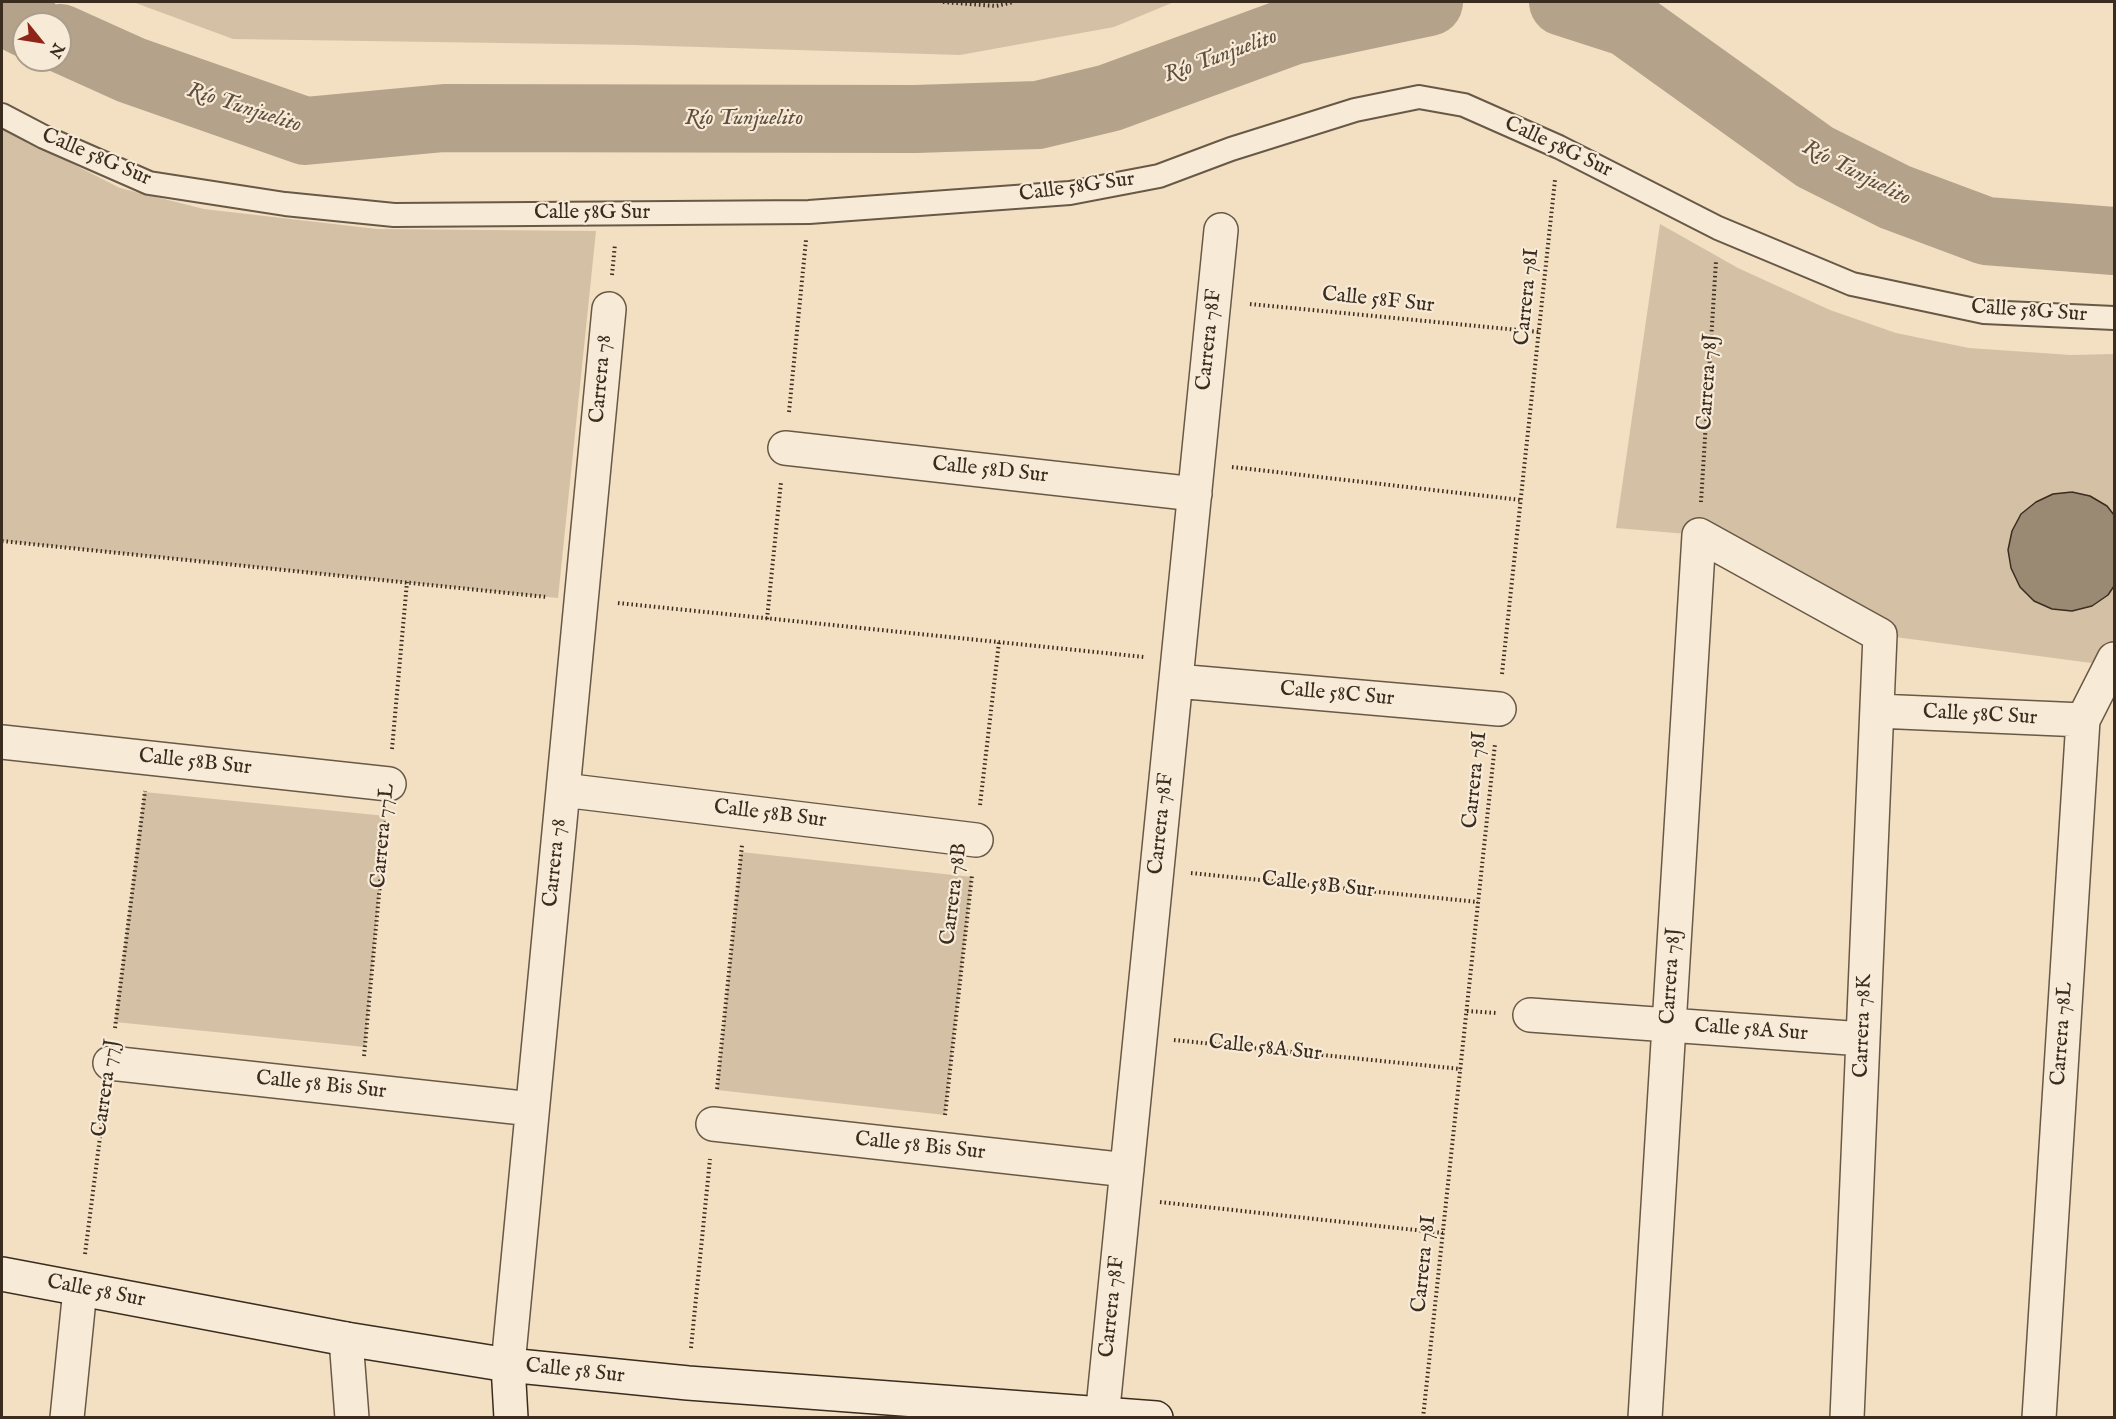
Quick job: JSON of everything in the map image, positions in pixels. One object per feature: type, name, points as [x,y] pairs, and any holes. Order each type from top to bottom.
[{"type":"street","name":"Carrera 78F","points":[[1102,1416],[1221,230]]},
{"type":"street","name":"Carrera 78","points":[[511,1418],[508,1365],[609,309]]},
{"type":"street","name":"Calle 58D Sur","points":[[785,448],[1197,478]]},
{"type":"street","name":"Carrera 78K","points":[[1699,535],[1880,635],[1847,1418]]},
{"type":"street","name":"Carrera 78J","points":[[1645,1418],[1699,535]]},
{"type":"street","name":"Carrera 78L","points":[[2038,1418],[2084,720],[2115,659]]},
{"type":"street","name":"Calle 58C Sur","points":[[1176,681],[1499,709]]},
{"type":"street","name":"Calle 58C Sur","points":[[1877,711],[2084,720]]},
{"type":"street","name":"Calle 58B Sur","points":[[2,742],[389,784]]},
{"type":"street","name":"Calle 58B Sur","points":[[563,790],[976,840]]},
{"type":"street","name":"Calle 58A Sur","points":[[1530,1016],[1863,1039]]},
{"type":"street","name":"Calle 58 Bis Sur","points":[[110,1063],[532,1109]]},
{"type":"street","name":"Calle 58 Bis Sur","points":[[713,1124],[941,1149],[1125,1184]]},
{"type":"street","name":"Calle 58 Sur","points":[[2,1274],[346,1339],[508,1365],[688,1383],[1102,1416],[1156,1418]]},
{"type":"street","points":[[67,1418],[81,1290]]},
{"type":"street","points":[[346,1339],[352,1418]]},
{"type":"lane","name":"Calle 58G Sur","points":[[2,115],[44,137],[149,183],[285,204],[394,215],[810,212],[1070,193],[1159,176],[1231,149],[1355,110],[1419,97],[1464,105],[1559,147],[1718,228],[1852,284],[1984,312],[2115,318]]},
{"type":"path","points":[[943,2],[996,6],[1014,2]]},
{"type":"path","name":"Carrera 78I","points":[[1423,1418],[1559,147]]},
{"type":"path","points":[[609,309],[617,213]]},
{"type":"path","name":"Carrera 78J","points":[[1699,535],[1718,228]]},
{"type":"path","name":"Calle 58F Sur","points":[[1214,300],[1539,332]]},
{"type":"path","points":[[1197,478],[1521,500]]},
{"type":"path","name":"Carrera 77L","points":[[361,1090],[407,582]]},
{"type":"path","name":"Carrera 78B","points":[[941,1149],[999,642]]},
{"type":"path","name":"Carrera 77J","points":[[81,1290],[149,758]]},
{"type":"path","name":"Calle 58B Sur","points":[[1157,869],[1478,902]]},
{"type":"path","name":"Calle 58A Sur","points":[[1140,1037],[1461,1069]]},
{"type":"path","points":[[1125,1184],[1443,1233]]},
{"type":"shaded area","points":[[133,2],[1174,2],[1114,27],[960,55],[634,45],[233,39]]},
{"type":"shaded area","points":[[2,128],[120,188],[204,209],[377,229],[596,231],[558,598],[2,541]]},
{"type":"shaded area","points":[[1660,224],[1738,268],[1830,310],[1896,333],[1969,348],[2071,355],[2114,354],[2114,666],[1880,635],[1699,535],[1616,528]]},
{"type":"shaded area","points":[[144,792],[386,816],[365,1047],[115,1022]]},
{"type":"shaded area","points":[[741,852],[972,877],[945,1115],[717,1090]]},
{"type":"building","points":[[2072,492],[2090,496],[2107,506],[2114,515],[2114,586],[2108,595],[2092,606],[2072,611],[2052,609],[2034,601],[2020,587],[2011,568],[2008,550],[2012,531],[2021,514],[2036,502],[2053,494]]},
{"type":"waterway","name":"Río Tunjuelito","points":[[72,43],[131,70],[305,131],[444,118],[915,119],[1038,115],[1109,98],[1292,31],[1429,2]]},
{"type":"waterway","name":"Río Tunjuelito","points":[[1563,2],[1628,23],[1815,157],[1895,197],[1986,231],[2114,241]]},
{"type":"waterway","name":"Río Tunjuelito","points":[[2,11],[12,16]]}]
